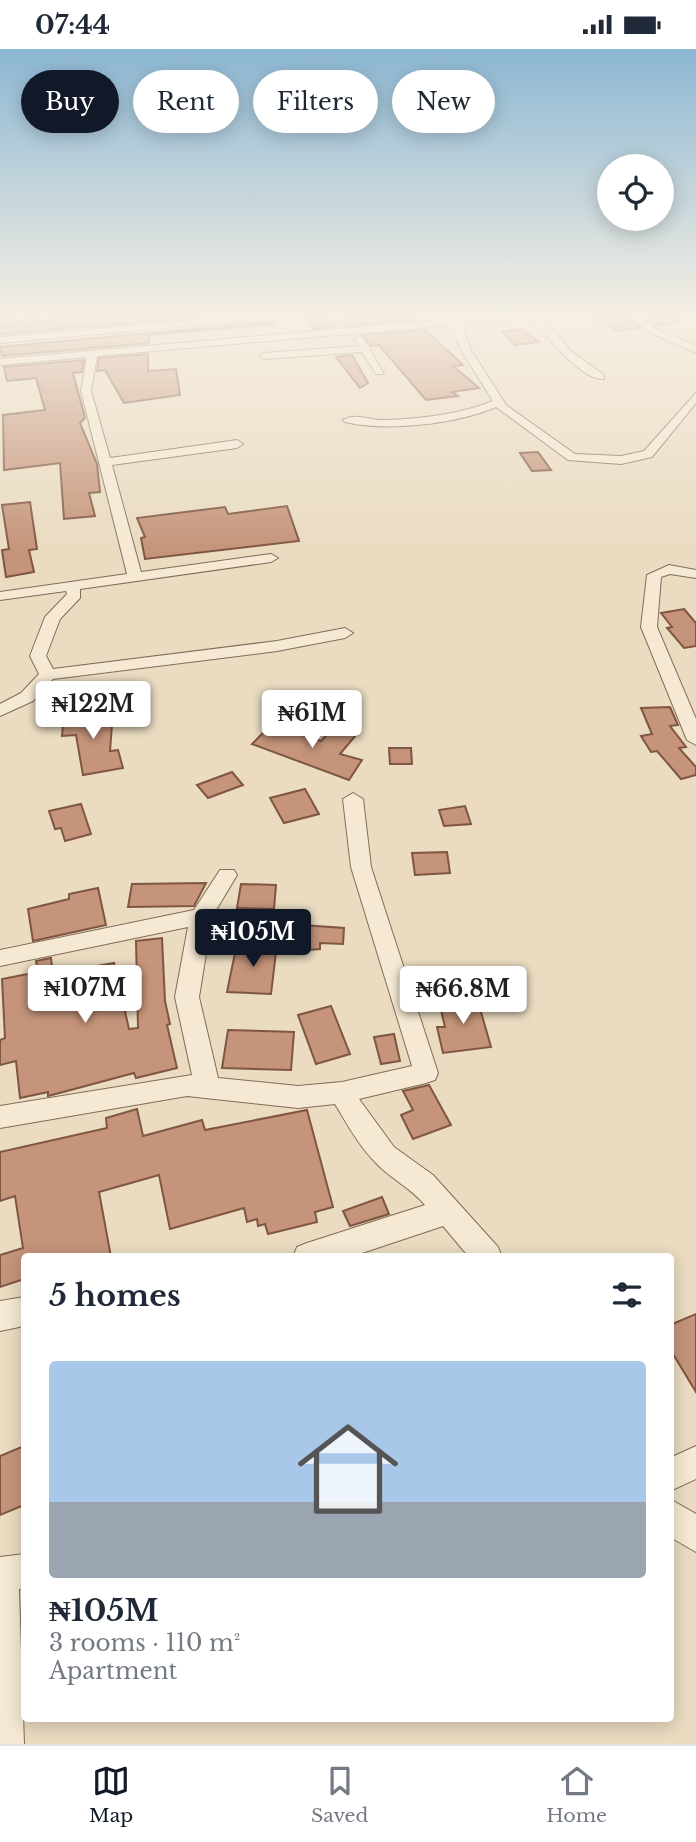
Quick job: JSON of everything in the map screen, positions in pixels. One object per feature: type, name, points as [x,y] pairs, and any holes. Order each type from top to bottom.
[{"type":"street","points":[[86,392],[135,576]]},
{"type":"street","points":[[493,392],[522,423],[567,454],[608,461],[648,454],[696,396]]},
{"type":"street","points":[[349,420],[384,424],[475,412],[499,401]]},
{"type":"street","points":[[105,462],[237,444]]},
{"type":"street","points":[[0,596],[271,558]]},
{"type":"street","points":[[696,574],[669,569],[654,575],[649,627],[696,740]]},
{"type":"street","points":[[48,675],[38,656],[53,617],[75,594],[72,586]]},
{"type":"street","points":[[0,711],[27,697],[48,675],[277,646],[345,633]]},
{"type":"street","points":[[0,1117],[187,1085],[207,1085],[298,1097],[342,1093],[426,1073],[360,867],[353,799]]},
{"type":"street","points":[[207,1085],[187,997],[201,916],[227,875]]},
{"type":"street","points":[[0,958],[201,916]]},
{"type":"street","points":[[342,1093],[365,1131],[386,1155],[424,1184],[485,1253]]},
{"type":"street","points":[[319,1253],[448,1211]]},
{"type":"street","points":[[0,1315],[21,1312]]},
{"type":"street","points":[[674,1473],[696,1462]]},
{"type":"street","points":[[674,1519],[696,1535]]},
{"type":"street","points":[[5,1744],[9,1573]]},
{"type":"building","points":[[40,392],[78,392],[85,418],[80,423],[97,464],[100,492],[89,493],[95,516],[64,519],[60,463],[4,470],[3,415],[45,410]]},
{"type":"building","points":[[118,392],[180,392],[180,395],[124,403]]},
{"type":"building","points":[[419,392],[452,392],[458,396],[426,400]]},
{"type":"building","points":[[538,452],[551,470],[532,471],[520,453]]},
{"type":"building","points":[[30,502],[37,549],[29,550],[34,572],[6,577],[2,550],[9,549],[2,505]]},
{"type":"building","points":[[287,506],[299,541],[145,559],[141,538],[145,537],[137,518],[225,507],[228,514]]},
{"type":"building","points":[[684,609],[696,623],[696,646],[684,648],[667,628],[672,627],[661,613]]},
{"type":"building","points":[[670,707],[678,725],[670,726],[686,747],[679,748],[696,767],[696,775],[681,779],[657,751],[651,752],[641,736],[652,734],[641,708]]},
{"type":"building","points":[[113,711],[110,751],[118,750],[123,768],[83,775],[76,735],[62,736],[64,715]]},
{"type":"building","points":[[271,725],[321,741],[333,728],[356,735],[340,754],[362,760],[349,780],[252,744]]},
{"type":"building","points":[[389,748],[411,748],[412,764],[390,764]]},
{"type":"building","points":[[232,772],[243,785],[208,798],[197,785]]},
{"type":"building","points":[[305,789],[319,814],[284,823],[270,798]]},
{"type":"building","points":[[81,804],[91,834],[65,841],[61,828],[55,829],[49,811]]},
{"type":"building","points":[[465,806],[471,824],[444,826],[439,810]]},
{"type":"building","points":[[447,852],[450,873],[415,875],[412,853]]},
{"type":"building","points":[[206,883],[194,906],[128,907],[132,884]]},
{"type":"building","points":[[241,884],[276,885],[274,909],[237,908]]},
{"type":"building","points":[[98,888],[106,925],[33,941],[28,909],[69,899],[69,894]]},
{"type":"building","points":[[282,926],[344,928],[343,944],[320,943],[320,949],[284,952]]},
{"type":"building","points":[[162,938],[165,1001],[170,1024],[167,1025],[177,1068],[136,1078],[134,1073],[48,1096],[48,1092],[20,1098],[16,1061],[0,1065],[0,1040],[5,1038],[2,979],[38,972],[36,961],[51,958],[53,974],[114,963],[129,1029],[138,1028],[136,941]]},
{"type":"building","points":[[237,943],[277,944],[271,994],[227,992]]},
{"type":"building","points":[[477,998],[491,1047],[443,1053],[437,1027],[445,1027],[439,1002]]},
{"type":"building","points":[[331,1006],[350,1054],[316,1064],[298,1015]]},
{"type":"building","points":[[228,1030],[294,1032],[291,1070],[222,1068]]},
{"type":"building","points":[[394,1034],[400,1061],[381,1064],[374,1037]]},
{"type":"building","points":[[429,1085],[451,1125],[413,1139],[401,1115],[413,1110],[403,1091]]},
{"type":"building","points":[[137,1109],[143,1136],[202,1120],[205,1130],[307,1110],[333,1207],[315,1212],[317,1222],[268,1234],[265,1224],[258,1226],[257,1219],[247,1222],[244,1208],[170,1229],[159,1175],[99,1192],[110,1253],[21,1253],[21,1280],[0,1287],[0,1255],[23,1248],[15,1196],[0,1201],[0,1152],[107,1128],[106,1118]]},
{"type":"building","points":[[382,1197],[389,1214],[350,1226],[343,1211]]},
{"type":"building","points":[[696,1314],[696,1392],[674,1356],[674,1323]]},
{"type":"building","points":[[21,1447],[21,1506],[0,1515],[0,1456]]}]
